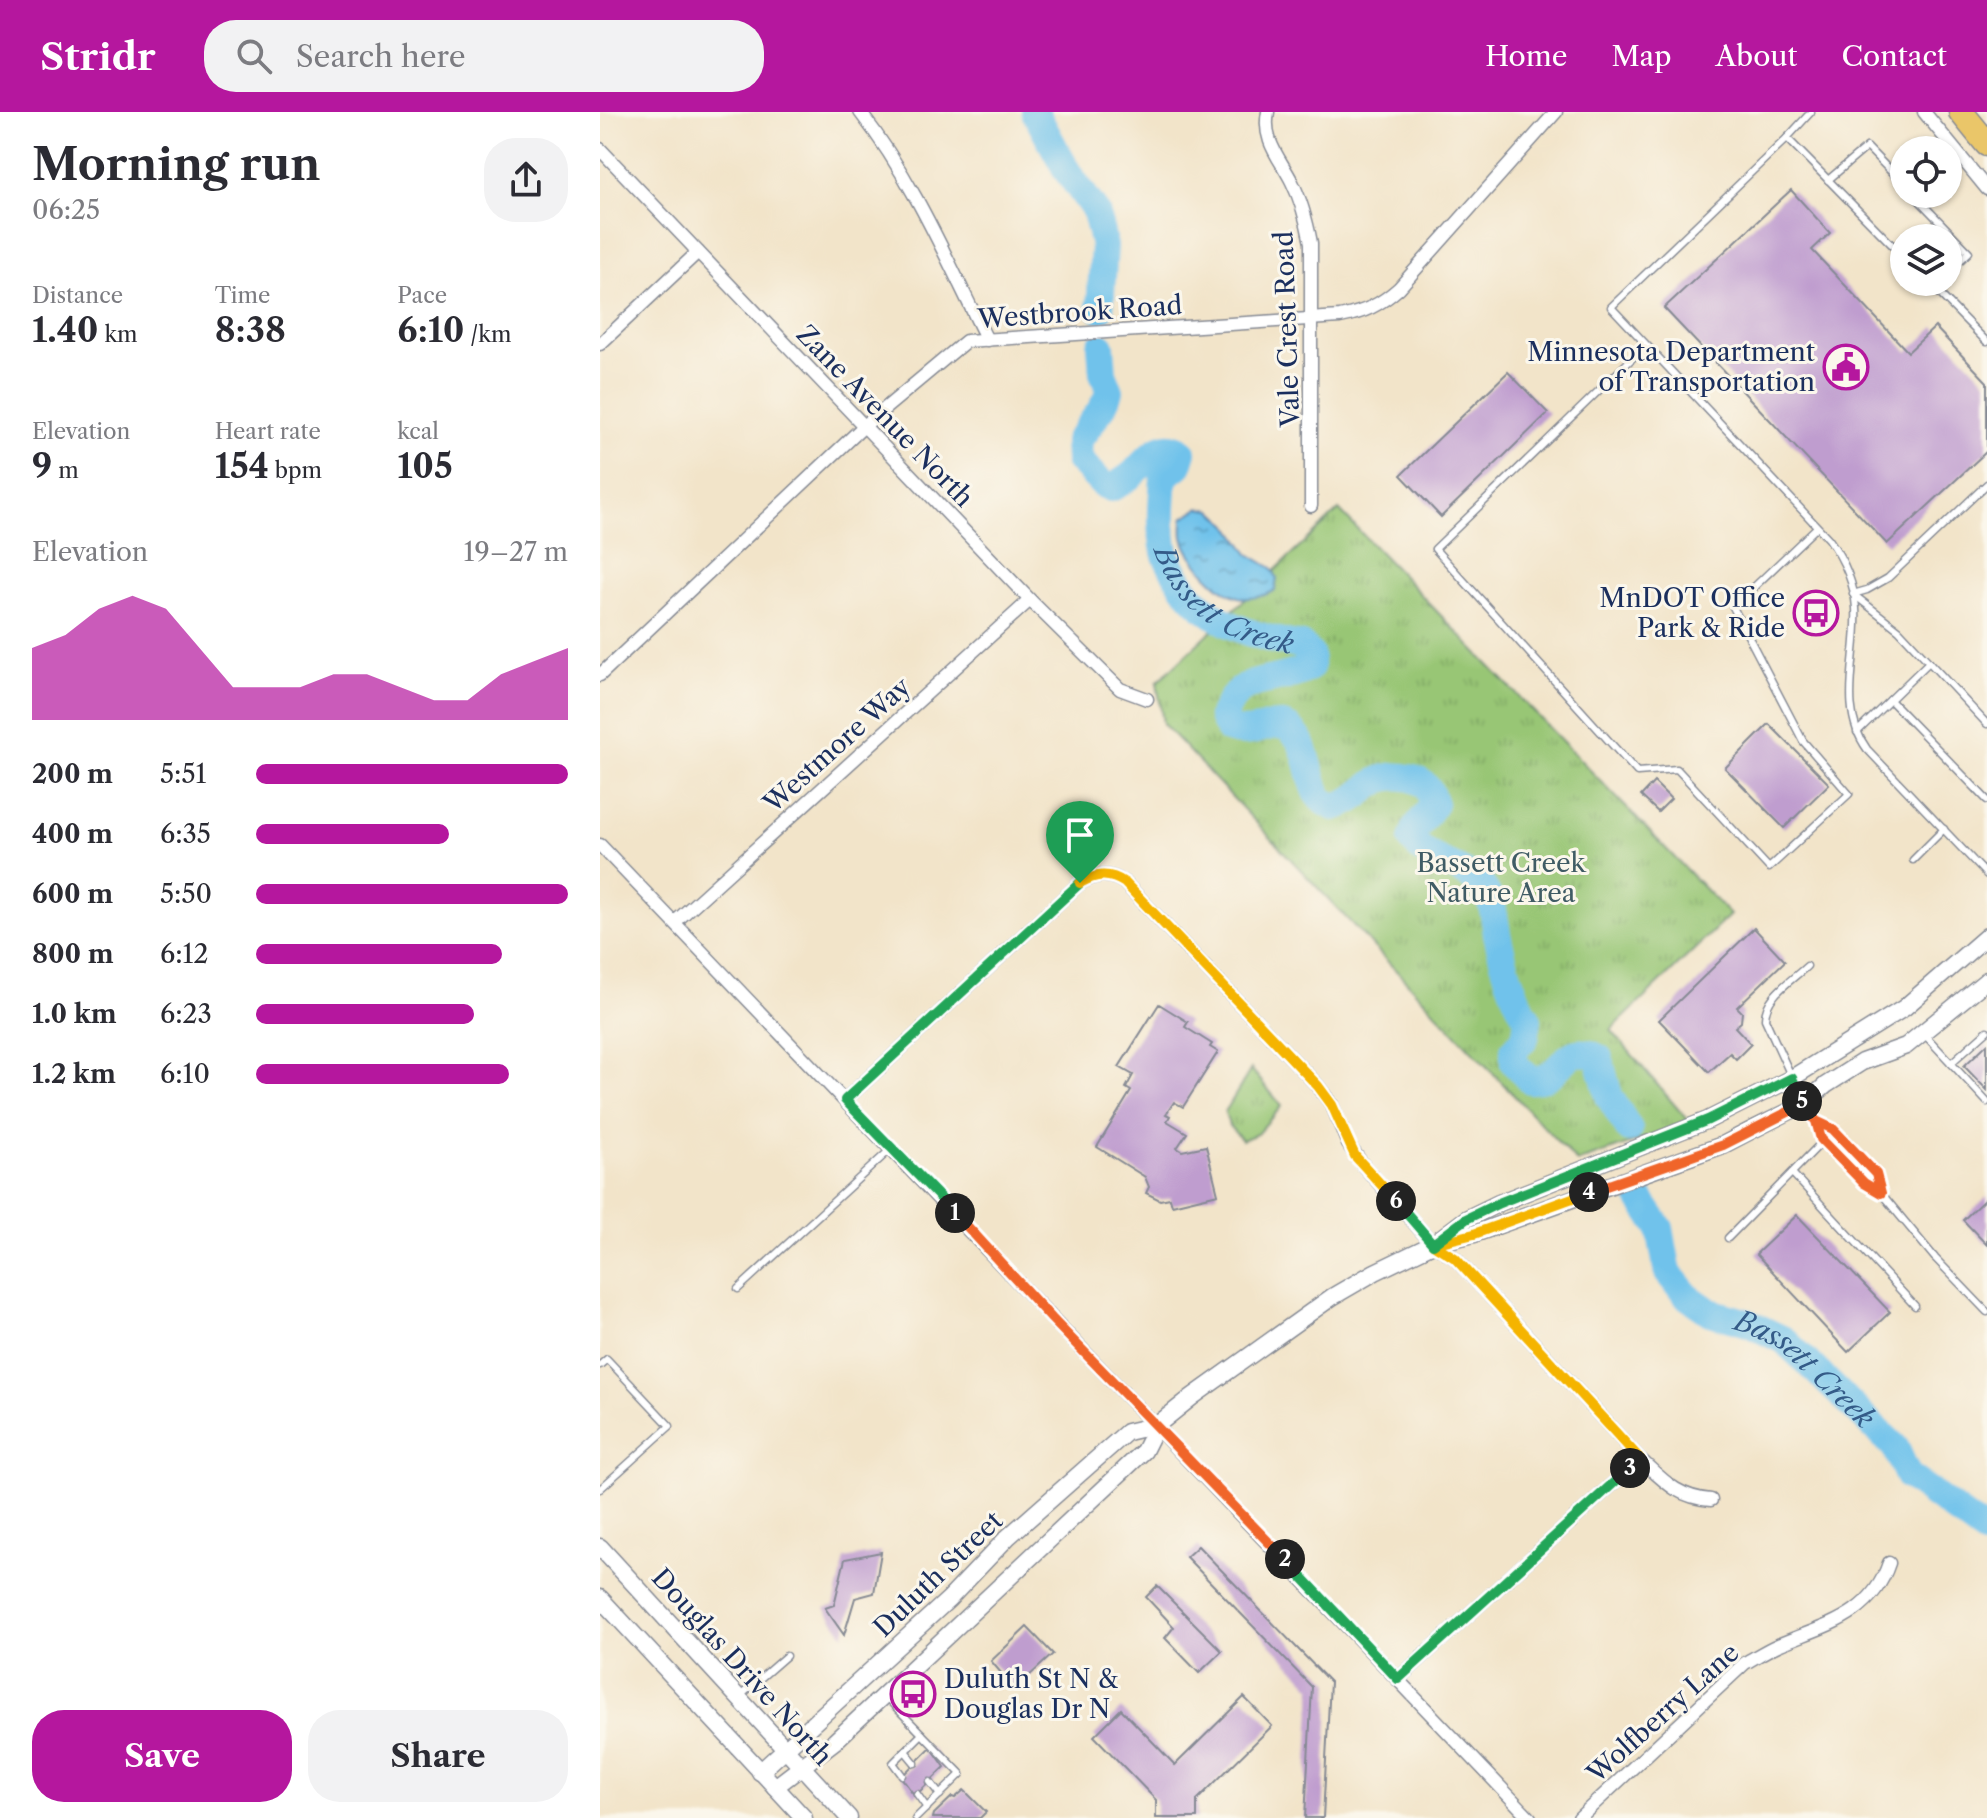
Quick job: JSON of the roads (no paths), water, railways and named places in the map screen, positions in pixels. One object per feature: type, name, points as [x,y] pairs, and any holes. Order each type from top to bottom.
[{"type":"highway","points":[[1961,112],[1987,144]]},
{"type":"street","points":[[860,112],[883,141],[911,187],[987,340]]},
{"type":"street","name":"Vale Crest Road","points":[[1268,112],[1265,127],[1269,141],[1304,211],[1311,243],[1311,506]]},
{"type":"street","name":"Westbrook Road","points":[[600,675],[864,426],[966,341],[1362,313],[1382,304],[1399,288],[1556,112]]},
{"type":"street","points":[[1924,112],[1987,189]]},
{"type":"street","name":"Zane Avenue North","points":[[600,149],[1030,600],[1120,689],[1147,699]]},
{"type":"street","points":[[600,344],[698,252]]},
{"type":"street","name":"Westmore Way","points":[[675,922],[1030,600]]},
{"type":"street","points":[[600,845],[1530,1818]]},
{"type":"street","points":[[845,1100],[1080,883],[1104,874],[1115,876],[1318,1086],[1332,1105],[1355,1156],[1433,1244],[1455,1258],[1640,1459],[1667,1483],[1691,1498],[1711,1500]]},
{"type":"street","name":"Duluth Street","points":[[775,1787],[835,1741],[1144,1451],[1157,1425],[1332,1297],[1433,1244],[1466,1219],[1499,1203],[1696,1125],[1792,1078],[1904,1008],[1987,936]]},
{"type":"street","name":"Duluth Street","points":[[1433,1244],[1474,1234],[1723,1145],[1804,1104],[1826,1085],[1862,1062],[1906,1046],[1987,980]]},
{"type":"street","name":"Duluth Street","points":[[760,1772],[949,1599],[1008,1537],[1080,1471],[1127,1432],[1157,1425]]},
{"type":"street","points":[[1398,1679],[1640,1459]]},
{"type":"street","name":"Douglas Drive North","points":[[600,1547],[849,1818]]},
{"type":"street","name":"Wolfberry Lane","points":[[1579,1818],[1745,1663],[1775,1646],[1842,1619],[1865,1603],[1882,1583],[1889,1563]]},
{"type":"street","points":[[600,1598],[804,1818]]},
{"type":"lane","points":[[1811,112],[1611,307],[1817,527],[1845,564],[1856,608],[1851,707],[1857,732],[1867,749],[1987,875]]},
{"type":"lane","points":[[1787,138],[1890,243]]},
{"type":"lane","points":[[1828,180],[1867,147],[1890,171]]},
{"type":"lane","points":[[1927,208],[1942,224]]},
{"type":"lane","points":[[1944,296],[1987,342]]},
{"type":"lane","points":[[1646,345],[1435,549],[1637,772],[1677,769],[1769,868],[1849,794],[1803,741],[1733,607],[1817,527]]},
{"type":"lane","points":[[1853,594],[1888,578],[1987,484]]},
{"type":"lane","points":[[1853,594],[1899,630],[1987,724]]},
{"type":"lane","points":[[1857,732],[1929,662]]},
{"type":"lane","points":[[1890,700],[1987,800]]},
{"type":"lane","points":[[1913,860],[1944,829]]},
{"type":"lane","points":[[1807,966],[1769,1001],[1765,1010],[1766,1027],[1788,1065],[1823,1141],[1864,1183],[1881,1193],[1935,1258],[1987,1312]]},
{"type":"lane","points":[[1951,1063],[1987,1031]]},
{"type":"lane","points":[[1922,1032],[1987,1102]]},
{"type":"lane","points":[[1816,1121],[1833,1129],[1876,1174],[1881,1193]]},
{"type":"lane","points":[[1728,1238],[1823,1141]]},
{"type":"lane","points":[[738,1289],[892,1148]]},
{"type":"lane","points":[[1792,1173],[1915,1306]]},
{"type":"lane","points":[[600,1365],[607,1359],[670,1426],[600,1489]]},
{"type":"lane","points":[[739,1697],[786,1656]]},
{"type":"lane","points":[[884,1695],[961,1774],[916,1818]]},
{"type":"lane","points":[[902,1775],[893,1763],[922,1734]]},
{"type":"lane","points":[[905,1751],[915,1763]]},
{"type":"lane","points":[[930,1782],[940,1795]]},
{"type":"lane","points":[[917,1794],[927,1808]]},
{"type":"water","points":[[1199,508],[1212,510],[1232,529],[1249,554],[1272,568],[1277,578],[1275,591],[1252,598],[1235,596],[1207,575],[1191,555],[1183,535],[1183,518]]},
{"type":"waterway","name":"Bassett Creek","points":[[1035,112],[1067,171],[1096,212],[1104,246],[1100,309]]},
{"type":"waterway","name":"Bassett Creek","points":[[1101,346],[1103,373],[1110,391],[1102,408],[1078,441],[1079,460],[1102,484],[1111,488],[1131,475],[1156,451],[1168,447],[1183,452],[1179,465],[1164,477],[1162,524],[1165,552],[1176,574],[1199,604],[1214,615],[1247,632],[1302,646],[1310,654],[1310,667],[1251,685],[1236,694],[1222,717],[1228,729],[1246,732],[1275,725],[1288,728],[1300,741],[1319,796],[1334,807],[1390,777],[1410,778],[1427,787],[1434,804],[1416,828],[1412,840],[1431,856],[1474,879],[1489,898],[1506,968],[1528,1020],[1525,1038],[1514,1050],[1514,1063],[1530,1080],[1550,1074],[1577,1053],[1599,1058],[1609,1096],[1629,1129]]},
{"type":"waterway","name":"Bassett Creek","points":[[1641,1200],[1660,1228],[1668,1273],[1687,1296],[1710,1312],[1748,1323],[1784,1340],[1895,1447],[1908,1476],[1987,1534]]},
{"type":"place","name":"Minnesota Department of Transportation","points":[[1846,367]]},
{"type":"place","name":"MnDOT Office Park & Ride","points":[[1816,613]]},
{"type":"place","name":"Duluth St N & Douglas Dr N","points":[[913,1694]]},
{"type":"park label","name":"Bassett Creek Nature Area","points":[[1501,878]]}]
